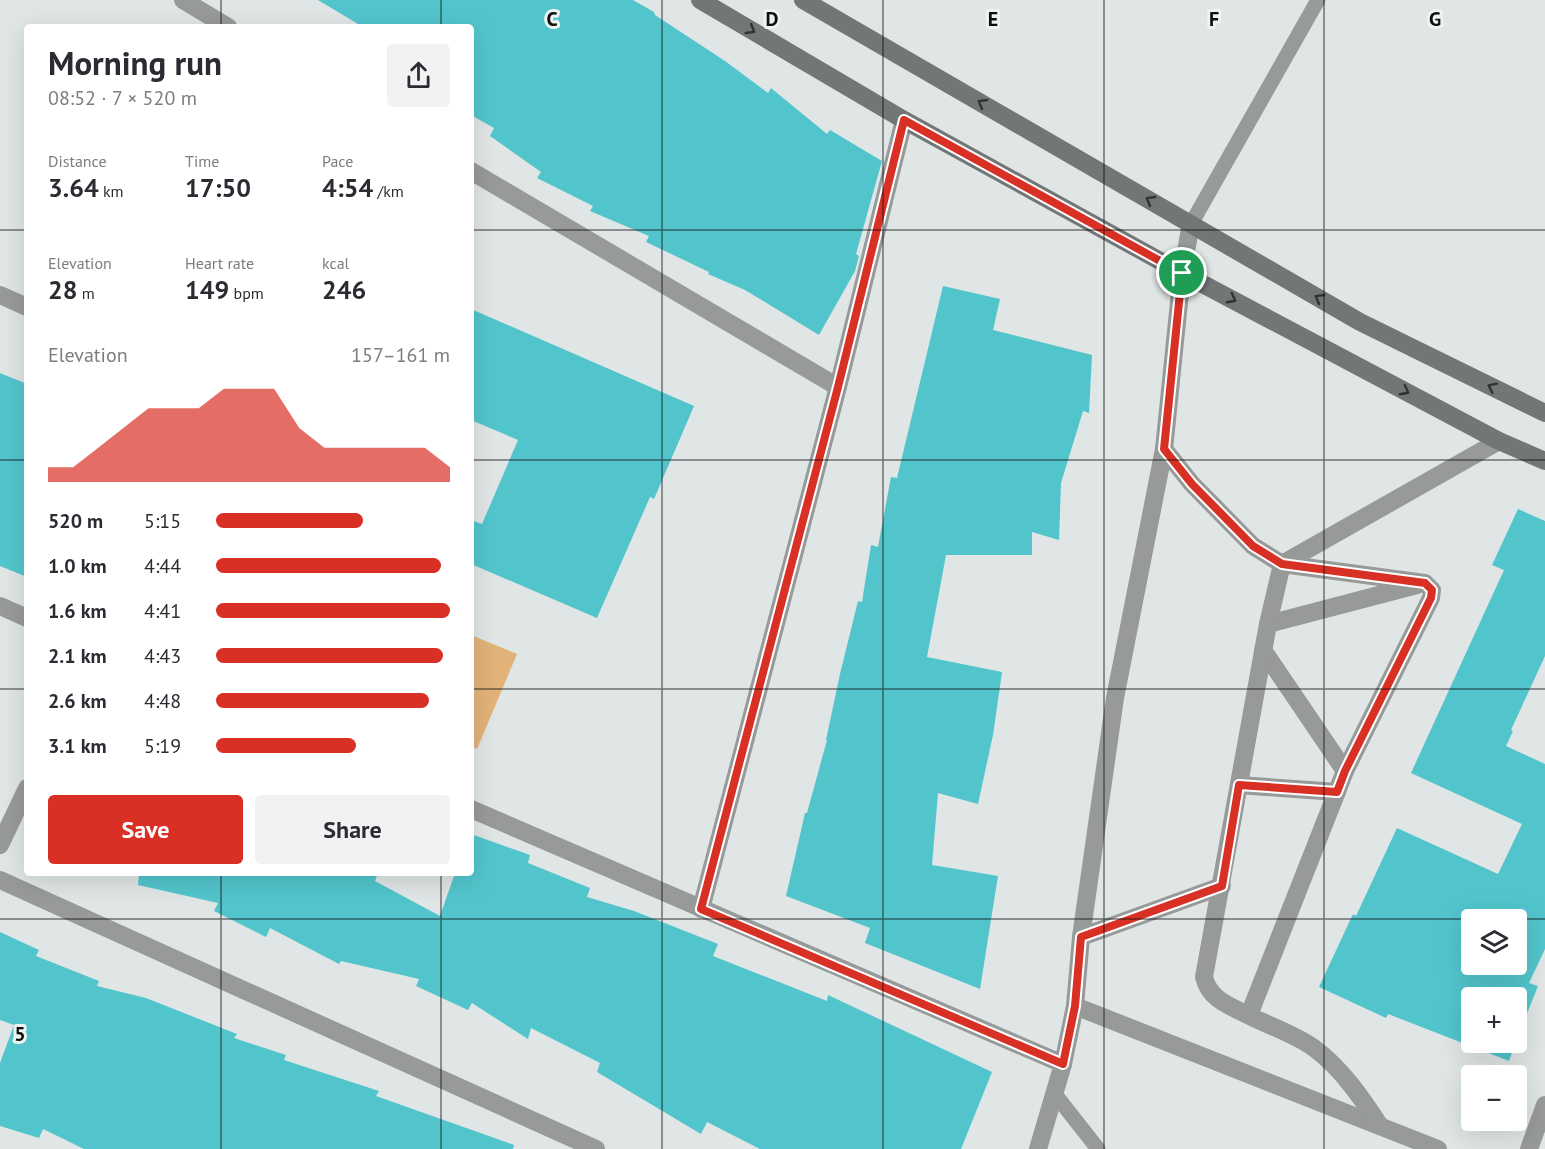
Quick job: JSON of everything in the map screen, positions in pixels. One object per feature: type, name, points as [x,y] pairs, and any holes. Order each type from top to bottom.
[{"type":"street","points":[[183,0],[223,24]]},
{"type":"street","points":[[700,0],[904,120],[1182,273],[1499,441],[1545,461]]},
{"type":"street","points":[[803,0],[1360,322],[1545,413]]},
{"type":"street","points":[[701,909],[838,387],[904,120]]},
{"type":"street","points":[[474,173],[838,387]]},
{"type":"street","points":[[1038,1149],[1063,1064],[1075,1006],[1081,937],[1115,698],[1164,449],[1182,273],[1191,224]]},
{"type":"street","points":[[0,295],[24,306]]},
{"type":"street","points":[[1380,1126],[1350,1082],[1313,1048],[1218,999],[1207,989],[1204,977],[1263,650],[1282,564],[1499,441]]},
{"type":"street","points":[[1164,449],[1192,484],[1253,546],[1282,564],[1425,583],[1432,590],[1431,598],[1345,771],[1249,1015]]},
{"type":"street","points":[[1268,624],[1425,583]]},
{"type":"street","points":[[0,606],[24,617]]},
{"type":"street","points":[[1263,650],[1345,771]]},
{"type":"street","points":[[1239,785],[1337,792]]},
{"type":"street","points":[[0,845],[24,794]]},
{"type":"street","points":[[474,810],[1063,1064]]},
{"type":"street","points":[[0,880],[596,1149]]},
{"type":"street","points":[[1081,937],[1222,886]]},
{"type":"street","points":[[1075,1006],[1438,1149]]},
{"type":"street","points":[[1529,1149],[1545,1105]]},
{"type":"lane","points":[[1191,224],[1318,0]]},
{"type":"lane","points":[[1054,1093],[1098,1149]]},
{"type":"shaded area","points":[[474,636],[517,654],[477,749],[474,748]]},
{"type":"building","points":[[318,0],[633,0],[654,12],[655,15],[725,61],[768,93],[771,88],[827,134],[830,130],[882,161],[856,254],[859,256],[855,271],[819,335],[745,290],[646,242],[649,236],[590,211],[593,206],[537,178],[541,172],[490,136],[494,128],[474,117],[474,24],[358,24]]},
{"type":"building","points":[[943,286],[1000,299],[993,330],[1092,355],[1089,413],[1083,411],[1061,483],[1059,540],[1032,532],[1032,555],[946,555],[927,657],[1002,672],[993,735],[978,804],[938,793],[932,865],[998,876],[980,989],[865,943],[870,928],[786,896],[805,813],[807,813],[827,740],[858,601],[862,602],[871,545],[878,547],[891,477],[897,478]]},
{"type":"building","points":[[474,310],[694,406],[654,499],[650,497],[597,618],[474,565],[474,521],[482,524],[518,440],[474,421]]},
{"type":"building","points":[[0,373],[24,383],[24,576],[0,566]]},
{"type":"building","points":[[1518,509],[1545,521],[1545,656],[1506,746],[1545,764],[1545,949],[1529,983],[1538,986],[1527,1014],[1527,987],[1461,987],[1461,1042],[1388,1014],[1386,1018],[1319,987],[1353,914],[1356,916],[1397,828],[1498,874],[1522,824],[1411,773],[1504,570],[1492,565]]},
{"type":"building","points":[[474,835],[530,855],[528,863],[590,888],[587,897],[634,911],[718,944],[713,956],[827,1001],[828,995],[992,1072],[961,1149],[760,1149],[707,1122],[701,1134],[597,1072],[600,1063],[531,1028],[528,1039],[472,1003],[468,1010],[416,986],[419,979],[341,961],[339,964],[270,928],[266,937],[214,911],[218,903],[138,885],[139,876],[377,876],[375,881],[440,916],[454,876],[474,876]]},
{"type":"building","points":[[0,932],[39,950],[36,956],[99,981],[97,986],[146,998],[237,1034],[234,1038],[286,1055],[284,1060],[379,1091],[376,1096],[514,1145],[513,1149],[84,1149],[43,1129],[39,1138],[0,1126],[0,1063],[14,1025],[0,1020]]},
{"type":"building","points":[[1488,1053],[1512,1053],[1509,1061]]},
{"type":"route","points":[[904,120],[1182,273],[1164,449],[1192,484],[1253,546],[1282,564],[1425,583],[1432,590],[1431,598],[1345,771],[1337,792],[1239,785],[1222,886],[1081,937],[1075,1006],[1063,1064],[701,909],[838,387],[904,120]]}]
